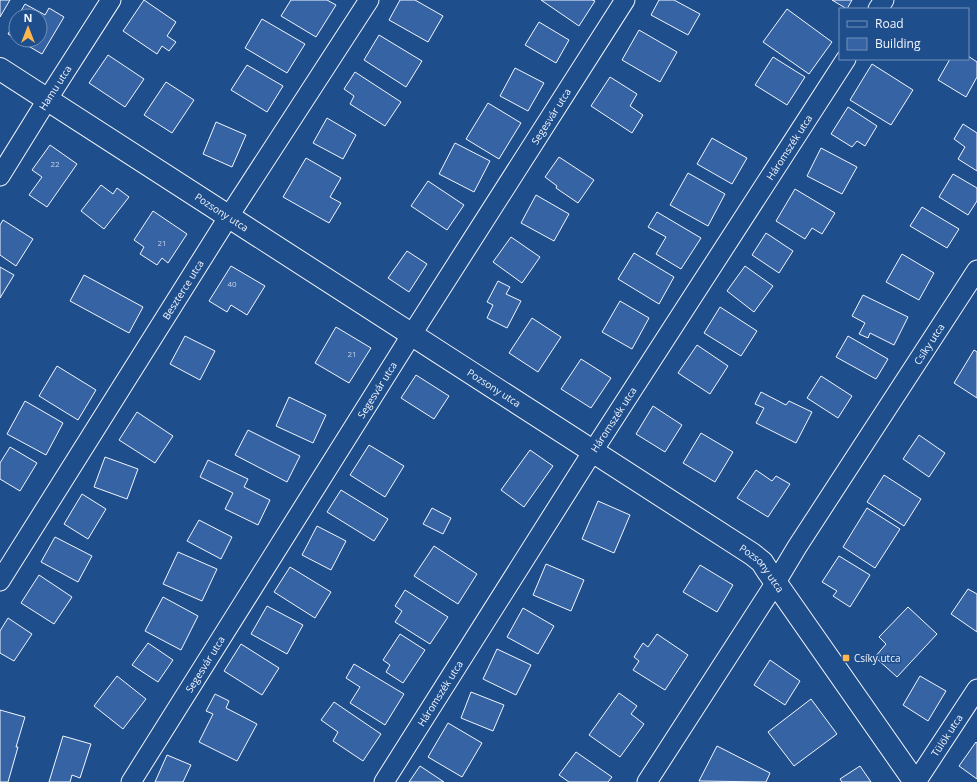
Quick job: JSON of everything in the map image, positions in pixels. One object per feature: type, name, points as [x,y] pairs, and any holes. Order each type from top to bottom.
[{"type":"street","name":"Hamu utca","points":[[0,176],[111,0]]},
{"type":"street","name":"Beszterce utca","points":[[0,581],[229,216],[369,0]]},
{"type":"street","name":"Segesvár utca","points":[[131,782],[412,334],[625,0]]},
{"type":"street","name":"Háromszék utca","points":[[384,782],[593,451],[845,60]]},
{"type":"street","name":"Pozsony utca","points":[[0,69],[752,554],[762,562],[915,782]]},
{"type":"street","name":"Csíky utca","points":[[647,782],[797,547],[977,270]]},
{"type":"street","name":"Tülök utca","points":[[915,782],[977,689]]},
{"type":"building","points":[[0,0],[10,0],[0,17]]},
{"type":"building","points":[[144,0],[176,22],[167,36],[176,42],[169,51],[162,46],[157,54],[123,31]]},
{"type":"building","points":[[291,0],[327,0],[336,5],[316,37],[281,16]]},
{"type":"building","points":[[400,0],[415,0],[443,16],[428,42],[389,20]]},
{"type":"building","points":[[541,0],[592,0],[595,1],[579,26]]},
{"type":"building","points":[[659,0],[674,0],[700,14],[688,35],[651,15]]},
{"type":"building","points":[[832,0],[852,0],[848,8]]},
{"type":"building","points":[[25,4],[32,8],[23,8]]},
{"type":"building","points":[[49,8],[64,17],[48,44]]},
{"type":"building","points":[[787,9],[832,42],[809,74],[763,42]]},
{"type":"building","points":[[262,19],[305,44],[287,73],[245,48]]},
{"type":"building","points":[[539,22],[569,40],[556,63],[525,45]]},
{"type":"building","points":[[639,30],[677,52],[660,82],[622,60]]},
{"type":"building","points":[[379,35],[422,61],[406,87],[364,60]]},
{"type":"building","points":[[32,48],[46,48],[42,54]]},
{"type":"building","points":[[108,55],[144,79],[125,107],[89,83]]},
{"type":"building","points":[[773,57],[805,77],[787,105],[755,85]]},
{"type":"building","points":[[969,57],[977,62],[977,77],[966,97],[938,80],[949,60],[969,60]]},
{"type":"building","points":[[872,64],[913,90],[891,125],[850,100]]},
{"type":"building","points":[[247,65],[283,86],[267,112],[231,90]]},
{"type":"building","points":[[515,68],[544,83],[528,111],[500,96]]},
{"type":"building","points":[[355,72],[401,102],[385,126],[350,104],[354,96],[344,89]]},
{"type":"building","points":[[610,77],[637,94],[630,106],[643,115],[632,133],[591,106]]},
{"type":"building","points":[[166,82],[194,100],[172,133],[144,115]]},
{"type":"building","points":[[488,103],[521,123],[499,159],[466,139]]},
{"type":"building","points":[[848,107],[877,126],[865,146],[857,141],[852,147],[831,134]]},
{"type":"building","points":[[327,118],[356,135],[343,159],[313,143]]},
{"type":"building","points":[[216,122],[246,135],[232,167],[203,154]]},
{"type":"building","points":[[963,124],[977,133],[977,171],[958,159],[965,147],[954,139]]},
{"type":"building","points":[[712,138],[747,158],[732,184],[697,164]]},
{"type":"building","points":[[455,143],[490,161],[474,192],[439,174]]},
{"type":"building","points":[[50,145],[77,164],[47,207],[29,195],[42,177],[32,170]]},
{"type":"building","points":[[821,148],[857,167],[842,194],[807,176]]},
{"type":"building","points":[[559,157],[594,180],[578,203],[556,188],[557,186],[545,177]]},
{"type":"building","points":[[306,158],[341,178],[330,197],[341,203],[329,223],[283,197]]},
{"type":"building","points":[[688,173],[725,194],[708,226],[670,205]]},
{"type":"building","points":[[953,174],[977,188],[977,201],[968,215],[939,197]]},
{"type":"building","points":[[428,181],[464,205],[447,230],[411,206]]},
{"type":"building","points":[[101,185],[113,194],[117,188],[129,197],[104,229],[81,211]]},
{"type":"building","points":[[795,189],[835,213],[822,234],[812,228],[805,239],[776,221]]},
{"type":"building","points":[[536,195],[569,214],[554,241],[521,223]]},
{"type":"building","points":[[922,207],[959,229],[947,248],[910,226]]},
{"type":"building","points":[[153,211],[187,234],[168,263],[162,258],[157,265],[140,254],[144,247],[134,240]]},
{"type":"building","points":[[657,212],[701,238],[681,269],[656,254],[666,237],[648,227]]},
{"type":"building","points":[[3,220],[33,239],[16,266],[0,255],[0,225]]},
{"type":"building","points":[[766,233],[793,251],[779,273],[752,255]]},
{"type":"building","points":[[511,237],[540,257],[522,283],[493,262]]},
{"type":"building","points":[[407,251],[427,264],[409,292],[388,278]]},
{"type":"building","points":[[634,253],[674,277],[659,304],[618,279]]},
{"type":"building","points":[[902,254],[934,273],[919,300],[886,282]]},
{"type":"building","points":[[231,266],[265,286],[247,315],[231,305],[227,312],[209,301]]},
{"type":"building","points":[[745,266],[773,286],[754,312],[727,291]]},
{"type":"building","points":[[0,267],[14,275],[0,298]]},
{"type":"building","points":[[84,275],[143,307],[129,333],[70,301]]},
{"type":"building","points":[[498,281],[510,287],[506,294],[521,301],[507,328],[487,318],[493,305],[487,302]]},
{"type":"building","points":[[863,295],[908,317],[894,345],[870,333],[868,338],[859,334],[865,323],[852,316]]},
{"type":"building","points":[[620,301],[649,318],[632,349],[602,332]]},
{"type":"building","points":[[720,307],[757,331],[741,356],[704,333]]},
{"type":"building","points":[[532,318],[561,337],[538,372],[509,353]]},
{"type":"building","points":[[336,327],[371,348],[349,383],[315,363]]},
{"type":"building","points":[[185,336],[215,351],[200,380],[170,364]]},
{"type":"building","points":[[848,336],[888,359],[876,379],[836,357]]},
{"type":"building","points":[[697,345],[728,366],[710,394],[678,373]]},
{"type":"building","points":[[974,350],[977,352],[977,398],[954,383]]},
{"type":"building","points":[[581,359],[611,378],[591,408],[561,389]]},
{"type":"building","points":[[57,366],[96,390],[78,420],[39,396]]},
{"type":"building","points":[[416,375],[449,396],[434,419],[401,398]]},
{"type":"building","points":[[821,376],[852,396],[838,418],[807,398]]},
{"type":"building","points":[[761,392],[786,405],[789,401],[812,412],[796,443],[756,423],[764,408],[755,404]]},
{"type":"building","points":[[289,397],[326,415],[313,443],[276,426]]},
{"type":"building","points":[[25,401],[63,423],[46,455],[7,434]]},
{"type":"building","points":[[653,406],[682,425],[665,452],[636,434]]},
{"type":"building","points":[[137,412],[173,436],[155,463],[119,440]]},
{"type":"building","points":[[248,430],[300,456],[287,482],[235,455]]},
{"type":"building","points":[[701,433],[733,452],[715,482],[683,463]]},
{"type":"building","points":[[919,435],[945,453],[929,477],[903,459]]},
{"type":"building","points":[[369,445],[404,466],[385,497],[350,475]]},
{"type":"building","points":[[10,447],[37,463],[20,491],[0,479],[0,463]]},
{"type":"building","points":[[530,450],[553,466],[524,507],[501,490]]},
{"type":"building","points":[[105,457],[138,469],[127,499],[94,487]]},
{"type":"building","points":[[208,460],[248,479],[244,487],[270,500],[258,525],[225,509],[233,493],[200,477]]},
{"type":"building","points":[[756,470],[772,481],[776,476],[790,484],[768,517],[737,498]]},
{"type":"building","points":[[884,475],[921,499],[904,526],[867,502]]},
{"type":"building","points":[[341,490],[388,519],[374,541],[327,512]]},
{"type":"building","points":[[82,494],[106,509],[88,539],[64,524]]},
{"type":"building","points":[[598,501],[630,515],[614,553],[582,539]]},
{"type":"building","points":[[432,508],[451,518],[443,534],[423,524]]},
{"type":"building","points":[[867,508],[900,529],[875,568],[843,547]]},
{"type":"building","points":[[199,520],[232,537],[221,559],[187,541]]},
{"type":"building","points":[[317,526],[346,541],[331,570],[302,555]]},
{"type":"building","points":[[55,537],[92,556],[78,582],[41,562]]},
{"type":"building","points":[[434,546],[477,574],[458,604],[414,576]]},
{"type":"building","points":[[178,552],[217,569],[202,601],[163,584]]},
{"type":"building","points":[[839,556],[870,575],[850,607],[833,596],[837,591],[822,582]]},
{"type":"building","points":[[546,564],[584,580],[571,611],[533,595]]},
{"type":"building","points":[[700,565],[733,585],[717,612],[683,592]]},
{"type":"building","points":[[290,567],[331,592],[315,618],[274,592]]},
{"type":"building","points":[[39,575],[72,597],[54,624],[21,603]]},
{"type":"building","points":[[968,589],[977,594],[977,632],[951,614]]},
{"type":"building","points":[[405,590],[448,617],[430,644],[395,622],[402,611],[395,606]]},
{"type":"building","points":[[163,597],[198,616],[181,650],[145,631]]},
{"type":"building","points":[[267,606],[303,625],[287,654],[251,634]]},
{"type":"building","points":[[908,607],[937,634],[897,677],[875,657],[886,644],[879,637]]},
{"type":"building","points":[[523,608],[554,626],[538,654],[507,637]]},
{"type":"building","points":[[8,618],[32,634],[14,661],[0,653],[0,631]]},
{"type":"building","points":[[400,634],[425,650],[403,683],[386,672],[390,665],[383,660]]},
{"type":"building","points":[[657,634],[688,655],[665,690],[633,670],[639,661],[634,657],[643,643],[648,647]]},
{"type":"building","points":[[148,643],[173,660],[158,682],[132,665]]},
{"type":"building","points":[[241,644],[279,668],[262,695],[224,671]]},
{"type":"building","points":[[497,649],[531,665],[516,695],[483,679]]},
{"type":"building","points":[[770,660],[800,681],[785,705],[754,685]]},
{"type":"building","points":[[354,664],[404,694],[385,725],[350,703],[360,687],[346,678]]},
{"type":"building","points":[[117,676],[146,699],[123,729],[94,706]]},
{"type":"building","points":[[920,676],[946,691],[928,721],[903,705]]},
{"type":"building","points":[[471,692],[504,705],[493,731],[461,718]]},
{"type":"building","points":[[619,693],[637,706],[631,714],[644,724],[620,757],[589,735]]},
{"type":"building","points":[[215,694],[229,701],[226,708],[257,724],[237,761],[199,742],[213,714],[206,711]]},
{"type":"building","points":[[811,699],[837,734],[794,766],[768,732]]},
{"type":"building","points":[[334,702],[381,734],[363,761],[333,741],[338,732],[321,720]]},
{"type":"building","points":[[0,710],[25,717],[8,782],[0,782]]},
{"type":"building","points":[[448,723],[482,743],[462,777],[428,757]]},
{"type":"building","points":[[63,736],[91,744],[80,778],[72,775],[70,782],[49,782]]},
{"type":"building","points":[[976,742],[977,743],[977,779],[959,766]]},
{"type":"building","points":[[717,746],[770,773],[766,782],[699,781]]},
{"type":"building","points":[[576,752],[612,777],[608,782],[569,782],[559,775]]},
{"type":"building","points":[[167,755],[191,765],[183,782],[155,782]]},
{"type":"building","points":[[420,766],[444,782],[409,782]]},
{"type":"building","points":[[860,766],[871,782],[842,782],[840,779]]},
{"type":"place","name":"Csíky utca","points":[[846,658]]}]
